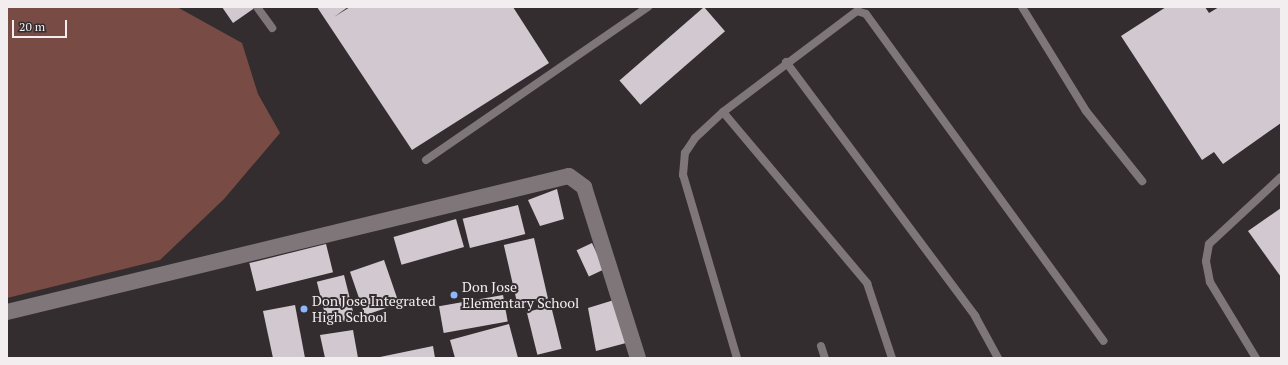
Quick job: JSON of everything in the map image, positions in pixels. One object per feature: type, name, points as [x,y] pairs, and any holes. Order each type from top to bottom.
[{"type":"street","points":[[7,312],[569,176],[584,187],[638,358]]},
{"type":"lane","points":[[257,7],[272,28]]},
{"type":"lane","points":[[426,160],[648,7]]},
{"type":"lane","points":[[1022,7],[1086,111],[1142,181]]},
{"type":"lane","points":[[737,358],[683,175],[686,153],[695,138],[724,112],[786,62],[857,10],[866,14],[1104,342]]},
{"type":"lane","points":[[786,62],[975,316],[998,358]]},
{"type":"lane","points":[[724,112],[867,283],[892,358]]},
{"type":"lane","points":[[1256,358],[1210,282],[1206,261],[1209,244],[1281,177]]},
{"type":"lane","points":[[821,346],[825,358]]},
{"type":"shaded area","points":[[7,7],[177,7],[242,43],[258,94],[280,133],[224,199],[160,260],[7,298]]},
{"type":"building","points":[[222,7],[256,7],[233,23]]},
{"type":"building","points":[[317,7],[348,7],[334,17],[350,7],[513,7],[549,63],[412,150]]},
{"type":"building","points":[[704,7],[725,31],[640,105],[619,80]]},
{"type":"building","points":[[1166,7],[1205,7],[1209,13],[1219,7],[1281,7],[1281,123],[1223,164],[1214,152],[1202,160],[1121,36]]},
{"type":"building","points":[[557,189],[564,219],[540,226],[528,200]]},
{"type":"building","points":[[518,205],[525,234],[470,248],[463,219]]},
{"type":"building","points":[[1281,208],[1281,277],[1248,231]]},
{"type":"building","points":[[456,219],[464,247],[402,265],[394,237]]},
{"type":"building","points":[[534,238],[548,298],[518,305],[504,245]]},
{"type":"building","points":[[592,243],[604,269],[589,276],[577,250]]},
{"type":"building","points":[[326,244],[333,272],[256,291],[249,263]]},
{"type":"building","points":[[384,260],[399,303],[365,315],[350,272]]},
{"type":"building","points":[[344,275],[355,319],[328,325],[317,282]]},
{"type":"building","points":[[503,295],[508,322],[444,333],[439,306]]},
{"type":"building","points":[[614,300],[626,343],[596,351],[588,308]]},
{"type":"building","points":[[295,305],[305,358],[273,358],[263,311]]},
{"type":"building","points":[[551,306],[562,349],[537,355],[527,312]]},
{"type":"building","points":[[509,324],[518,358],[455,358],[450,340]]},
{"type":"building","points":[[353,330],[358,358],[325,358],[320,335]]},
{"type":"building","points":[[433,346],[435,358],[380,358],[380,357]]},
{"type":"place","name":"Don Jose Elementary School","points":[[454,295]]},
{"type":"place","name":"Don Jose Integrated High School","points":[[304,309]]}]
